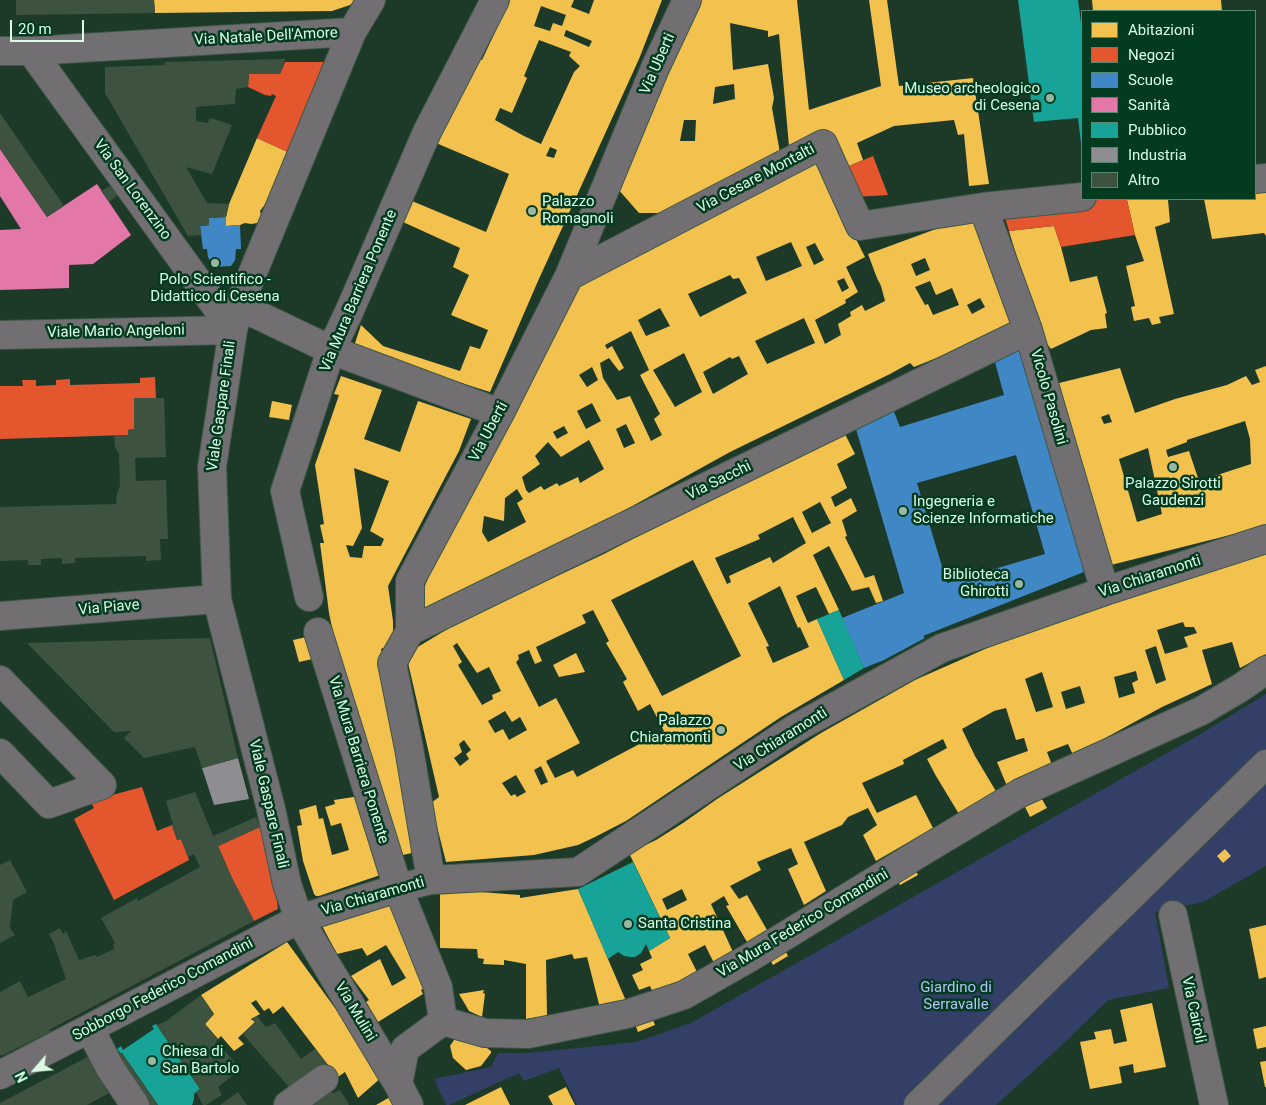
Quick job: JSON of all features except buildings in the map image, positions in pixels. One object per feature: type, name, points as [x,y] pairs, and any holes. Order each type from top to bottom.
[{"type":"street","name":"Viale Gaspare Finali","points":[[299,919],[288,884],[271,809],[217,599],[212,467],[236,318],[352,32],[371,0]]},
{"type":"street","name":"Via Mura Barriera Ponente","points":[[309,597],[285,491],[331,350],[353,304],[427,132],[495,0]]},
{"type":"street","name":"Via Uberti","points":[[410,632],[410,581],[500,413],[570,276],[655,68],[687,0]]},
{"type":"street","name":"Via Natale Dell'Amore","points":[[0,51],[32,51],[352,32]]},
{"type":"street","name":"Via San Lorenzino","points":[[32,51],[236,318]]},
{"type":"street","name":"Via Cesare Montalti","points":[[570,276],[823,144],[860,226],[983,207],[1081,197]]},
{"type":"street","name":"Vicolo Pasolini","points":[[983,207],[1028,330],[1105,591]]},
{"type":"street","points":[[236,318],[331,350],[500,413]]},
{"type":"street","name":"Viale Mario Angeloni","points":[[0,335],[236,318]]},
{"type":"street","name":"Via Sacchi","points":[[410,632],[1028,330]]},
{"type":"street","name":"Via Chiaramonti","points":[[299,919],[398,888],[431,880],[578,872],[794,729],[942,648],[1105,591],[1266,539]]},
{"type":"street","name":"Via Piave","points":[[0,616],[217,599]]},
{"type":"street","name":"Via Mura Barriera Ponente","points":[[318,632],[398,888]]},
{"type":"street","points":[[410,632],[392,662],[409,748],[431,880]]},
{"type":"street","name":"Via Mura Federico Comandini","points":[[443,1021],[485,1033],[528,1034],[627,1014],[684,995],[749,958],[1020,793],[1201,711],[1266,670]]},
{"type":"street","points":[[0,680],[102,785],[49,804],[0,753]]},
{"type":"street","points":[[918,1105],[1266,764]]},
{"type":"street","points":[[398,888],[438,987],[443,1021],[405,1049],[404,1095]]},
{"type":"street","name":"Via Cairoli","points":[[1172,915],[1214,1105]]},
{"type":"street","name":"Sobborgo Federico Comandini","points":[[0,1075],[299,919]]},
{"type":"street","name":"Via Mulini","points":[[299,919],[404,1095]]},
{"type":"street","points":[[90,1029],[110,1068],[135,1105]]},
{"type":"street","points":[[288,1105],[324,1079]]},
{"type":"green space","name":"Giardino di Serravalle","points":[[1266,694],[1266,866],[1203,902],[1155,912],[1169,988],[1108,1000],[996,1105],[577,1105],[559,1068],[524,1081],[519,1073],[446,1105],[434,1079],[491,1067],[498,1053],[528,1053],[636,1042],[691,1023],[1204,732]]},
{"type":"place","name":"Museo archeologico di Cesena","points":[[1050,98]]},
{"type":"place","name":"Palazzo Romagnoli","points":[[532,211]]},
{"type":"place","name":"Polo Scientifico - Didattico di Cesena","points":[[215,263]]},
{"type":"place","name":"Palazzo Sirotti Gaudenzi","points":[[1173,467]]},
{"type":"place","name":"Ingegneria e Scienze Informatiche","points":[[903,511]]},
{"type":"place","name":"Biblioteca Ghirotti","points":[[1019,584]]},
{"type":"place","name":"Palazzo Chiaramonti","points":[[721,730]]},
{"type":"place","name":"Santa Cristina","points":[[628,924]]},
{"type":"place","name":"Chiesa di San Bartolo","points":[[152,1061]]}]
